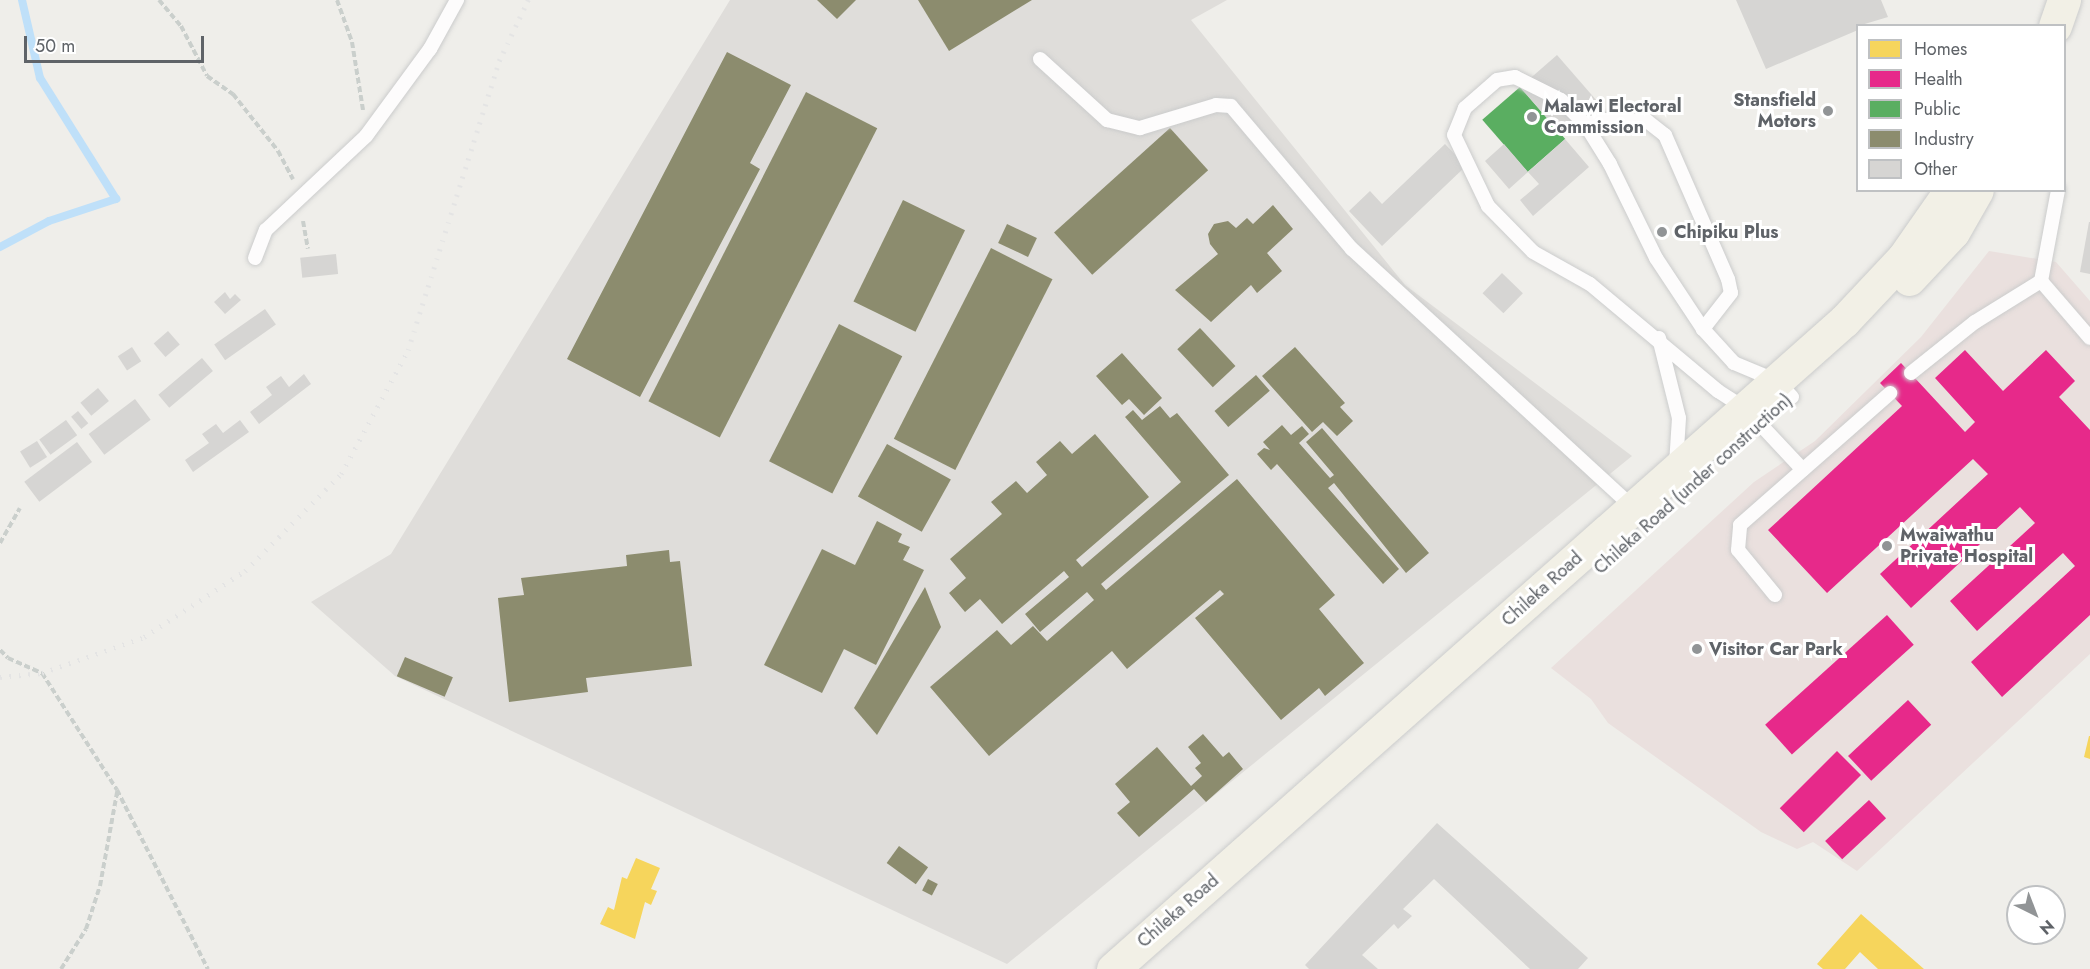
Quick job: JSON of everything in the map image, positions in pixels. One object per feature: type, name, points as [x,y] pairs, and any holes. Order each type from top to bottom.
[{"type":"highway","points":[[2033,24],[2040,0]]},
{"type":"highway","points":[[2056,24],[2064,0]]},
{"type":"highway","name":"Chileka Road","points":[[1113,969],[1634,508],[1676,472],[1754,416],[1784,389],[1904,257],[1950,192]]},
{"type":"highway","name":"Chileka Road (under construction)","points":[[1784,389],[1953,232],[1976,192]]},
{"type":"highway","name":"Chileka Road (under construction)","points":[[1142,969],[1754,416]]},
{"type":"lane","points":[[255,258],[266,230],[366,136],[430,49],[457,0]]},
{"type":"lane","points":[[1040,58],[1107,120],[1140,128],[1216,105],[1231,106],[1352,249],[1634,508]]},
{"type":"lane","points":[[1784,389],[1734,363],[1703,329],[1656,258],[1610,164],[1585,124],[1561,99],[1515,77],[1497,80],[1482,90],[1465,108],[1454,135],[1488,206],[1533,252],[1590,284],[1659,338],[1718,391],[1754,416],[1803,470]]},
{"type":"lane","points":[[1585,124],[1606,120],[1647,121],[1665,135],[1713,238],[1731,293],[1703,329]]},
{"type":"lane","points":[[1911,373],[1975,322],[2041,281],[2058,192]]},
{"type":"lane","points":[[2041,281],[2090,338]]},
{"type":"lane","points":[[1659,338],[1678,418],[1676,472]]},
{"type":"lane","points":[[1775,595],[1738,550],[1736,537],[1740,525],[1890,393]]},
{"type":"path","points":[[159,0],[182,26],[207,76],[233,94],[278,151],[302,197],[308,249]]},
{"type":"path","points":[[338,0],[352,42],[366,136]]},
{"type":"path","points":[[0,543],[20,508]]},
{"type":"path","points":[[0,650],[8,658],[42,673],[117,790],[208,969]]},
{"type":"path","points":[[61,969],[86,929],[100,886],[117,790]]},
{"type":"shaded area","points":[[730,0],[1227,0],[1191,20],[1405,285],[1632,456],[1007,964],[395,676],[311,602],[391,554]]},
{"type":"shaded area","name":"Mwaiwathu Private Hospital","points":[[1989,251],[2056,262],[2090,301],[2090,654],[1857,871],[1813,842],[1797,849],[1761,832],[1608,723],[1591,699],[1551,668],[1754,482],[1815,441],[1921,337]]},
{"type":"building: Homes","points":[[2090,736],[2090,759],[2084,757]]},
{"type":"building: Homes","points":[[636,858],[660,868],[651,889],[657,891],[651,905],[645,902],[635,939],[600,924],[608,907],[614,910],[622,877],[627,879]]},
{"type":"building: Homes","points":[[1861,914],[1924,969],[1878,969],[1860,952],[1845,969],[1823,969],[1817,964]]},
{"type":"building: Health","points":[[1965,350],[2003,391],[2046,350],[2075,381],[2059,397],[2090,430],[2090,615],[2002,697],[1971,662],[2075,566],[2063,553],[1977,631],[1950,601],[2035,523],[2020,507],[1911,608],[1880,574],[1988,474],[1973,459],[1827,593],[1768,530],[1902,406],[1880,383],[1901,363],[1965,432],[1975,422],[1935,378]]},
{"type":"building: Health","points":[[1887,615],[1914,645],[1792,754],[1765,725]]},
{"type":"building: Health","points":[[1908,700],[1931,725],[1871,781],[1848,756]]},
{"type":"building: Health","points":[[1837,751],[1861,775],[1804,832],[1780,808]]},
{"type":"building: Health","points":[[1869,800],[1886,818],[1842,859],[1825,841]]},
{"type":"building: Public","points":[[1520,87],[1565,139],[1528,172],[1482,120]]},
{"type":"building: Industry","points":[[817,0],[856,0],[837,19]]},
{"type":"building: Industry","points":[[918,0],[1032,0],[949,51]]},
{"type":"building: Industry","points":[[727,52],[791,85],[750,163],[760,169],[640,397],[567,359]]},
{"type":"building: Industry","points":[[806,92],[877,128],[720,437],[648,401]]},
{"type":"building: Industry","points":[[1170,128],[1208,170],[1092,275],[1054,232]]},
{"type":"building: Industry","points":[[903,200],[965,230],[915,332],[853,302]]},
{"type":"building: Industry","points":[[1273,205],[1293,229],[1267,253],[1282,271],[1257,293],[1251,285],[1211,322],[1175,290],[1218,254],[1210,244],[1208,234],[1214,224],[1228,221],[1236,228],[1247,218],[1253,224]]},
{"type":"building: Industry","points":[[1007,224],[1037,238],[1028,257],[998,243]]},
{"type":"building: Industry","points":[[991,248],[1052,279],[955,470],[894,439]]},
{"type":"building: Industry","points":[[839,324],[902,356],[832,493],[769,461]]},
{"type":"building: Industry","points":[[1200,328],[1235,366],[1213,387],[1177,349]]},
{"type":"building: Industry","points":[[1295,347],[1345,403],[1340,407],[1353,421],[1337,436],[1323,422],[1312,432],[1262,376]]},
{"type":"building: Industry","points":[[1122,353],[1162,398],[1144,415],[1129,399],[1122,405],[1096,376]]},
{"type":"building: Industry","points":[[1256,375],[1270,391],[1228,427],[1214,411]]},
{"type":"building: Industry","points":[[1160,406],[1170,418],[1177,413],[1229,475],[1101,584],[1106,590],[1237,479],[1335,595],[1319,609],[1364,663],[1325,696],[1319,688],[1281,720],[1195,618],[1224,594],[1220,590],[1127,669],[1112,651],[989,756],[930,687],[997,630],[1011,645],[1033,626],[1047,641],[1094,600],[1087,592],[1040,632],[1025,614],[1069,577],[1064,571],[1002,624],[980,599],[965,612],[949,593],[966,578],[950,559],[1002,514],[991,502],[1016,481],[1027,493],[1047,475],[1036,462],[1060,441],[1072,454],[1095,434],[1149,497],[1076,560],[1082,567],[1181,482],[1125,417],[1133,410],[1142,420]]},
{"type":"building: Industry","points":[[1282,425],[1291,435],[1302,426],[1309,434],[1299,443],[1330,478],[1334,475],[1306,442],[1322,428],[1429,553],[1406,573],[1334,483],[1328,488],[1399,569],[1383,584],[1277,464],[1271,470],[1257,454],[1264,448],[1270,450],[1263,442]]},
{"type":"building: Industry","points":[[887,444],[951,479],[922,532],[858,496]]},
{"type":"building: Industry","points":[[877,521],[902,534],[898,542],[910,547],[903,560],[924,570],[876,665],[844,649],[822,693],[764,665],[822,549],[855,565]]},
{"type":"building: Industry","points":[[669,550],[670,562],[680,561],[692,666],[586,678],[588,692],[509,702],[498,598],[524,595],[521,578],[627,566],[626,555]]},
{"type":"building: Industry","points":[[925,587],[941,627],[877,735],[854,708]]},
{"type":"building: Industry","points":[[405,657],[453,677],[445,697],[397,676]]},
{"type":"building: Industry","points":[[1203,734],[1223,757],[1229,752],[1243,769],[1206,802],[1194,789],[1139,837],[1117,813],[1130,802],[1115,784],[1157,747],[1191,786],[1202,776],[1195,768],[1201,763],[1188,747]]},
{"type":"building: Industry","points":[[899,846],[928,867],[916,884],[887,863]]},
{"type":"building: Industry","points":[[928,879],[938,884],[932,896],[922,891]]},
{"type":"building: Other","points":[[1736,0],[1881,0],[1888,17],[1865,24],[1856,24],[1856,31],[1766,69]]},
{"type":"building: Other","points":[[1557,55],[1596,100],[1559,132],[1520,87]]},
{"type":"building: Other","points":[[1565,139],[1589,167],[1533,216],[1520,200],[1539,184],[1528,172]]},
{"type":"building: Other","points":[[1445,144],[1466,166],[1382,246],[1349,211],[1370,191],[1382,204]]},
{"type":"building: Other","points":[[1504,144],[1528,172],[1509,189],[1485,161]]},
{"type":"building: Other","points":[[2090,222],[2090,274],[2080,272]]},
{"type":"building: Other","points":[[336,254],[338,274],[302,278],[300,258]]},
{"type":"building: Other","points":[[1502,273],[1523,293],[1503,313],[1483,293]]},
{"type":"building: Other","points":[[225,292],[230,299],[235,294],[241,300],[225,314],[214,302]]},
{"type":"building: Other","points":[[265,309],[276,325],[225,360],[214,345]]},
{"type":"building: Other","points":[[168,331],[180,345],[165,357],[154,343]]},
{"type":"building: Other","points":[[132,347],[141,361],[127,371],[118,356]]},
{"type":"building: Other","points":[[202,358],[213,371],[169,408],[158,395]]},
{"type":"building: Other","points":[[304,374],[311,384],[259,424],[250,412],[272,395],[266,387],[281,376],[289,387]]},
{"type":"building: Other","points":[[98,388],[109,401],[91,416],[80,403]]},
{"type":"building: Other","points":[[135,399],[151,420],[104,455],[89,434]]},
{"type":"building: Other","points":[[78,411],[88,423],[81,429],[71,417]]},
{"type":"building: Other","points":[[66,420],[77,435],[50,455],[39,439]]},
{"type":"building: Other","points":[[240,420],[249,432],[193,472],[185,460],[209,443],[202,434],[216,424],[223,433]]},
{"type":"building: Other","points":[[37,441],[47,457],[30,468],[20,452]]},
{"type":"building: Other","points":[[77,442],[92,462],[39,502],[24,482]]},
{"type":"building: Other","points":[[1437,823],[1588,958],[1578,969],[1530,969],[1434,879],[1403,909],[1412,916],[1398,929],[1394,924],[1362,955],[1378,969],[1309,969],[1305,965]]},
{"type":"waterway","points":[[0,247],[49,221],[116,199],[40,78],[22,0]]},
{"type":"railway","points":[[0,677],[42,673],[144,637],[245,571],[341,474],[408,350],[499,61],[528,0]]},
{"type":"place","name":"Stansfield Motors","points":[[1828,111]]},
{"type":"place","name":"Malawi Electoral Commission","points":[[1532,117]]},
{"type":"place","name":"Chipiku Plus","points":[[1662,232]]},
{"type":"place","name":"Mwaiwathu Private Hospital","points":[[1887,546]]},
{"type":"place","name":"Visitor Car Park","points":[[1697,649]]}]
